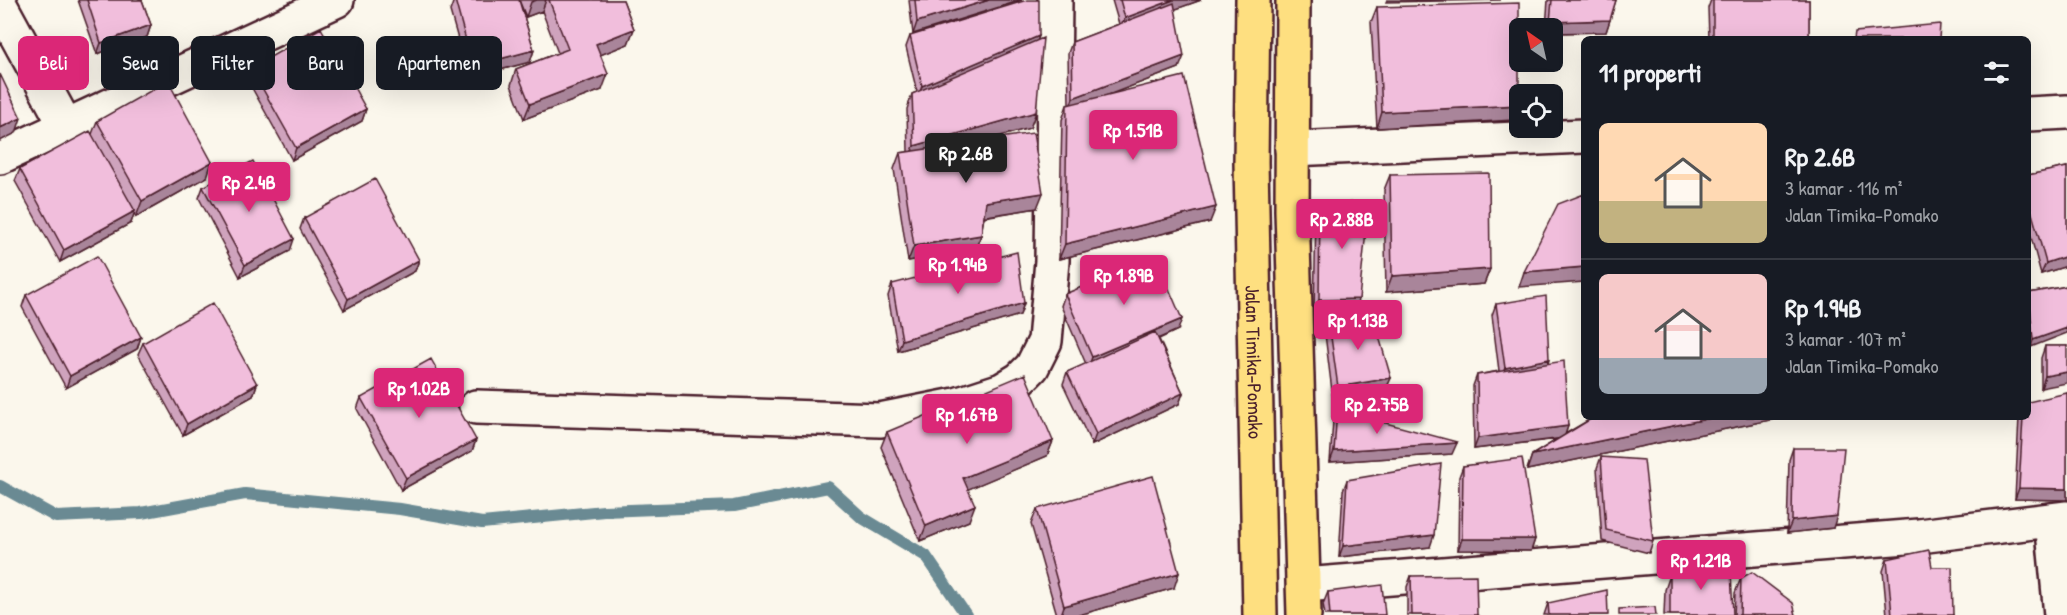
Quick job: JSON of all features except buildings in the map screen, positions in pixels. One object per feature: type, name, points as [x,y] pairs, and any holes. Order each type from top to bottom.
[{"type":"highway","name":"Jalan Timika-Pomako","points":[[1253,0],[1251,162],[1260,615]]},
{"type":"highway","name":"Jalan Timika-Pomako","points":[[1293,0],[1292,149],[1304,600]]},
{"type":"street","points":[[0,157],[67,128],[337,0]]},
{"type":"street","points":[[476,407],[880,420],[956,405],[1002,390],[1020,379],[1032,367],[1045,341],[1052,261],[1055,0]]},
{"type":"street","points":[[0,5],[67,128]]},
{"type":"street","points":[[2031,114],[2067,112]]},
{"type":"street","points":[[1292,149],[1581,136]]},
{"type":"street","points":[[1304,600],[2060,519],[2061,615]]},
{"type":"waterway","points":[[0,486],[56,517],[141,513],[245,494],[400,509],[482,523],[604,511],[734,506],[828,487],[861,517],[926,556],[966,615]]}]
